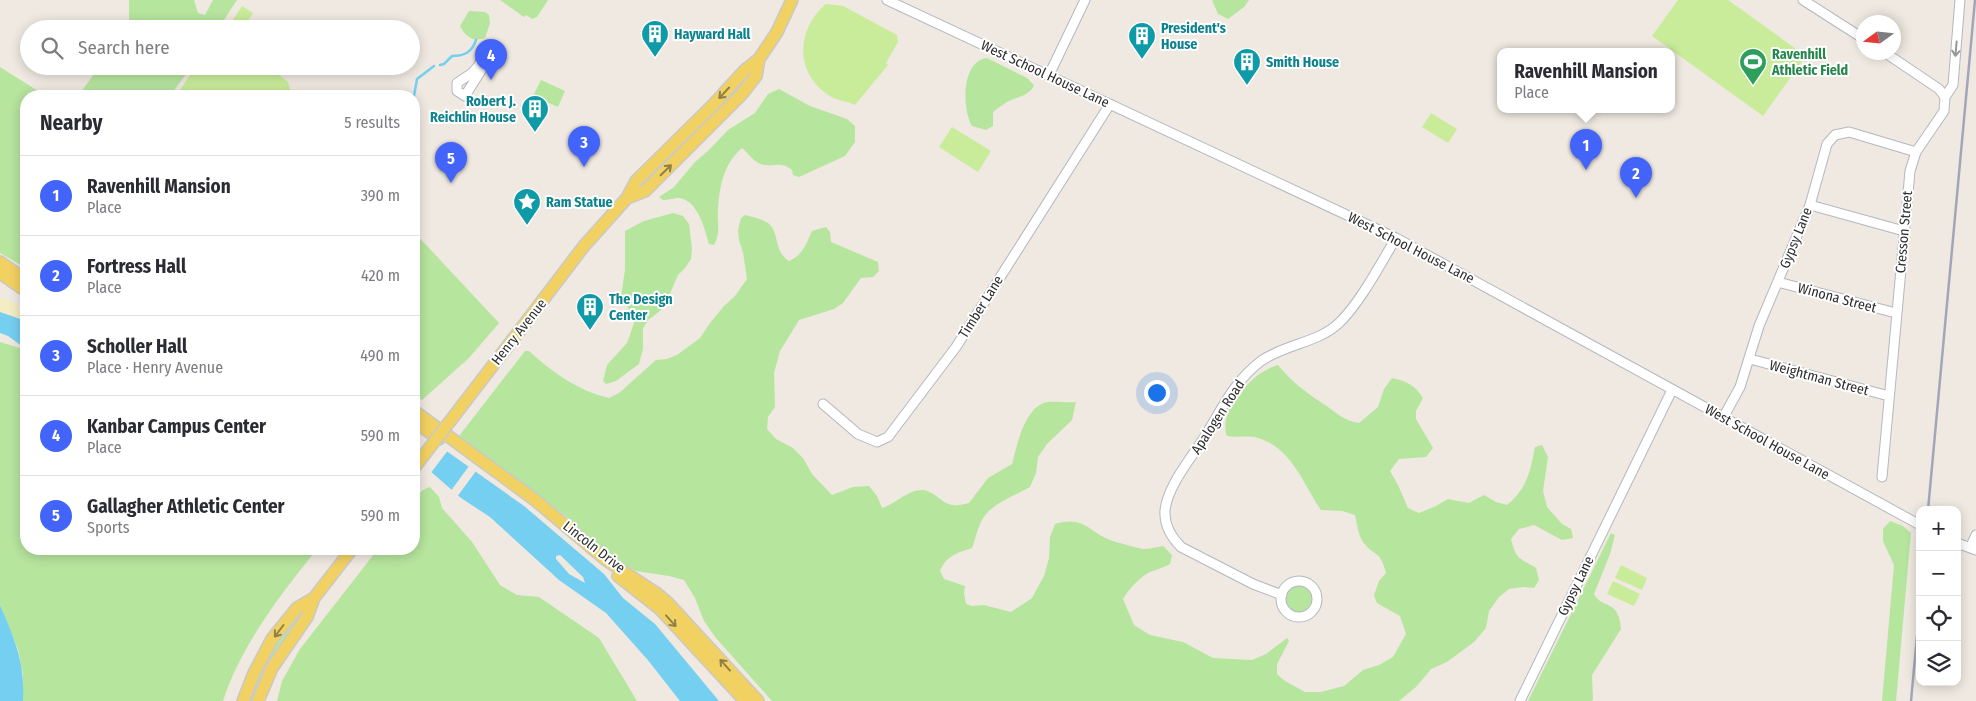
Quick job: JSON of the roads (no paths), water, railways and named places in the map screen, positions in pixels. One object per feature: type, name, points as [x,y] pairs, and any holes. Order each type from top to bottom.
[{"type":"main road","name":"Henry Avenue","points":[[420,460],[584,246],[627,198],[644,191],[732,106],[756,76],[759,59],[777,32],[792,0]]},
{"type":"main road","points":[[0,262],[20,276]]},
{"type":"main road","points":[[0,273],[20,287]]},
{"type":"main road","name":"Lincoln Drive","points":[[420,415],[529,496],[606,560],[668,603],[758,701]]},
{"type":"main road","name":"Lincoln Drive","points":[[420,425],[516,494],[595,560],[649,598],[745,701]]},
{"type":"main road","points":[[258,701],[272,668],[306,617],[314,598],[347,555]]},
{"type":"main road","points":[[242,701],[256,668],[272,640],[297,608],[314,598]]},
{"type":"street","name":"West School House Lane","points":[[887,0],[1396,238],[1916,523]]},
{"type":"street","points":[[1049,75],[1085,0]]},
{"type":"street","points":[[1803,0],[1856,34]]},
{"type":"street","name":"Cresson Street","points":[[1882,477],[1910,171],[1916,152],[1944,112],[1945,97],[1953,85],[1960,0]]},
{"type":"street","points":[[486,46],[493,51],[466,92],[465,96],[457,91],[457,83],[477,68],[483,58],[486,46]]},
{"type":"street","points":[[1896,60],[1939,88],[1945,97]]},
{"type":"street","name":"Timber Lane","points":[[822,404],[865,437],[877,442],[888,437],[925,386],[951,356],[1110,104]]},
{"type":"street","name":"Gypsy Lane","points":[[1723,418],[1740,387],[1759,326],[1810,205],[1827,144],[1835,135],[1844,132],[1854,133],[1916,152]]},
{"type":"street","points":[[1810,205],[1904,231]]},
{"type":"street","name":"Apalogen Road","points":[[1282,594],[1253,584],[1181,547],[1175,541],[1167,526],[1165,518],[1166,503],[1175,483],[1238,384],[1271,355],[1322,334],[1337,325],[1352,307],[1396,238]]},
{"type":"street","name":"Winona Street","points":[[1778,282],[1896,313]]},
{"type":"street","name":"Weightman Street","points":[[1750,359],[1889,396]]},
{"type":"street","name":"Gypsy Lane","points":[[1520,701],[1672,390]]},
{"type":"street","points":[[1961,544],[1973,549],[1976,535]]},
{"type":"street","points":[[1294,582],[1305,582],[1314,589],[1317,600],[1308,615],[1296,616],[1286,611],[1282,594],[1288,585],[1294,582]]},
{"type":"water","points":[[0,312],[20,319],[20,345],[0,333]]},
{"type":"water","points":[[420,432],[524,506],[604,574],[623,598],[655,624],[719,701],[680,701],[647,659],[606,613],[559,580],[490,517],[461,498],[420,462]],"holes":[[[560,555],[583,577],[585,583],[569,574],[556,559],[556,556]]]},
{"type":"water","points":[[0,605],[21,663],[23,701],[0,701]]},
{"type":"waterway","points":[[440,65],[444,64],[452,56],[467,52],[472,48],[476,40]]},
{"type":"waterway","points":[[415,90],[417,79],[434,66]]},
{"type":"railway","points":[[1928,506],[1975,0]]},
{"type":"railway","points":[[1911,701],[1917,641]]},
{"type":"place","name":"Hayward Hall","points":[[655,58]]},
{"type":"place","name":"President's House","points":[[1142,60]]},
{"type":"place","name":"Kanbar Campus Center","points":[[491,80]]},
{"type":"place","name":"Smith House","points":[[1247,86]]},
{"type":"place","name":"Ravenhill Athletic Field","points":[[1753,86]]},
{"type":"place","name":"Robert J. Reichlin House","points":[[535,133]]},
{"type":"place","name":"Scholler Hall","points":[[584,167]]},
{"type":"place","name":"Ravenhill Mansion","points":[[1586,170]]},
{"type":"place","name":"Gallagher Athletic Center","points":[[451,183]]},
{"type":"place","name":"Fortress Hall","points":[[1636,198]]},
{"type":"place","name":"Ram Statue","points":[[527,226]]},
{"type":"place","name":"The Design Center","points":[[590,331]]}]
